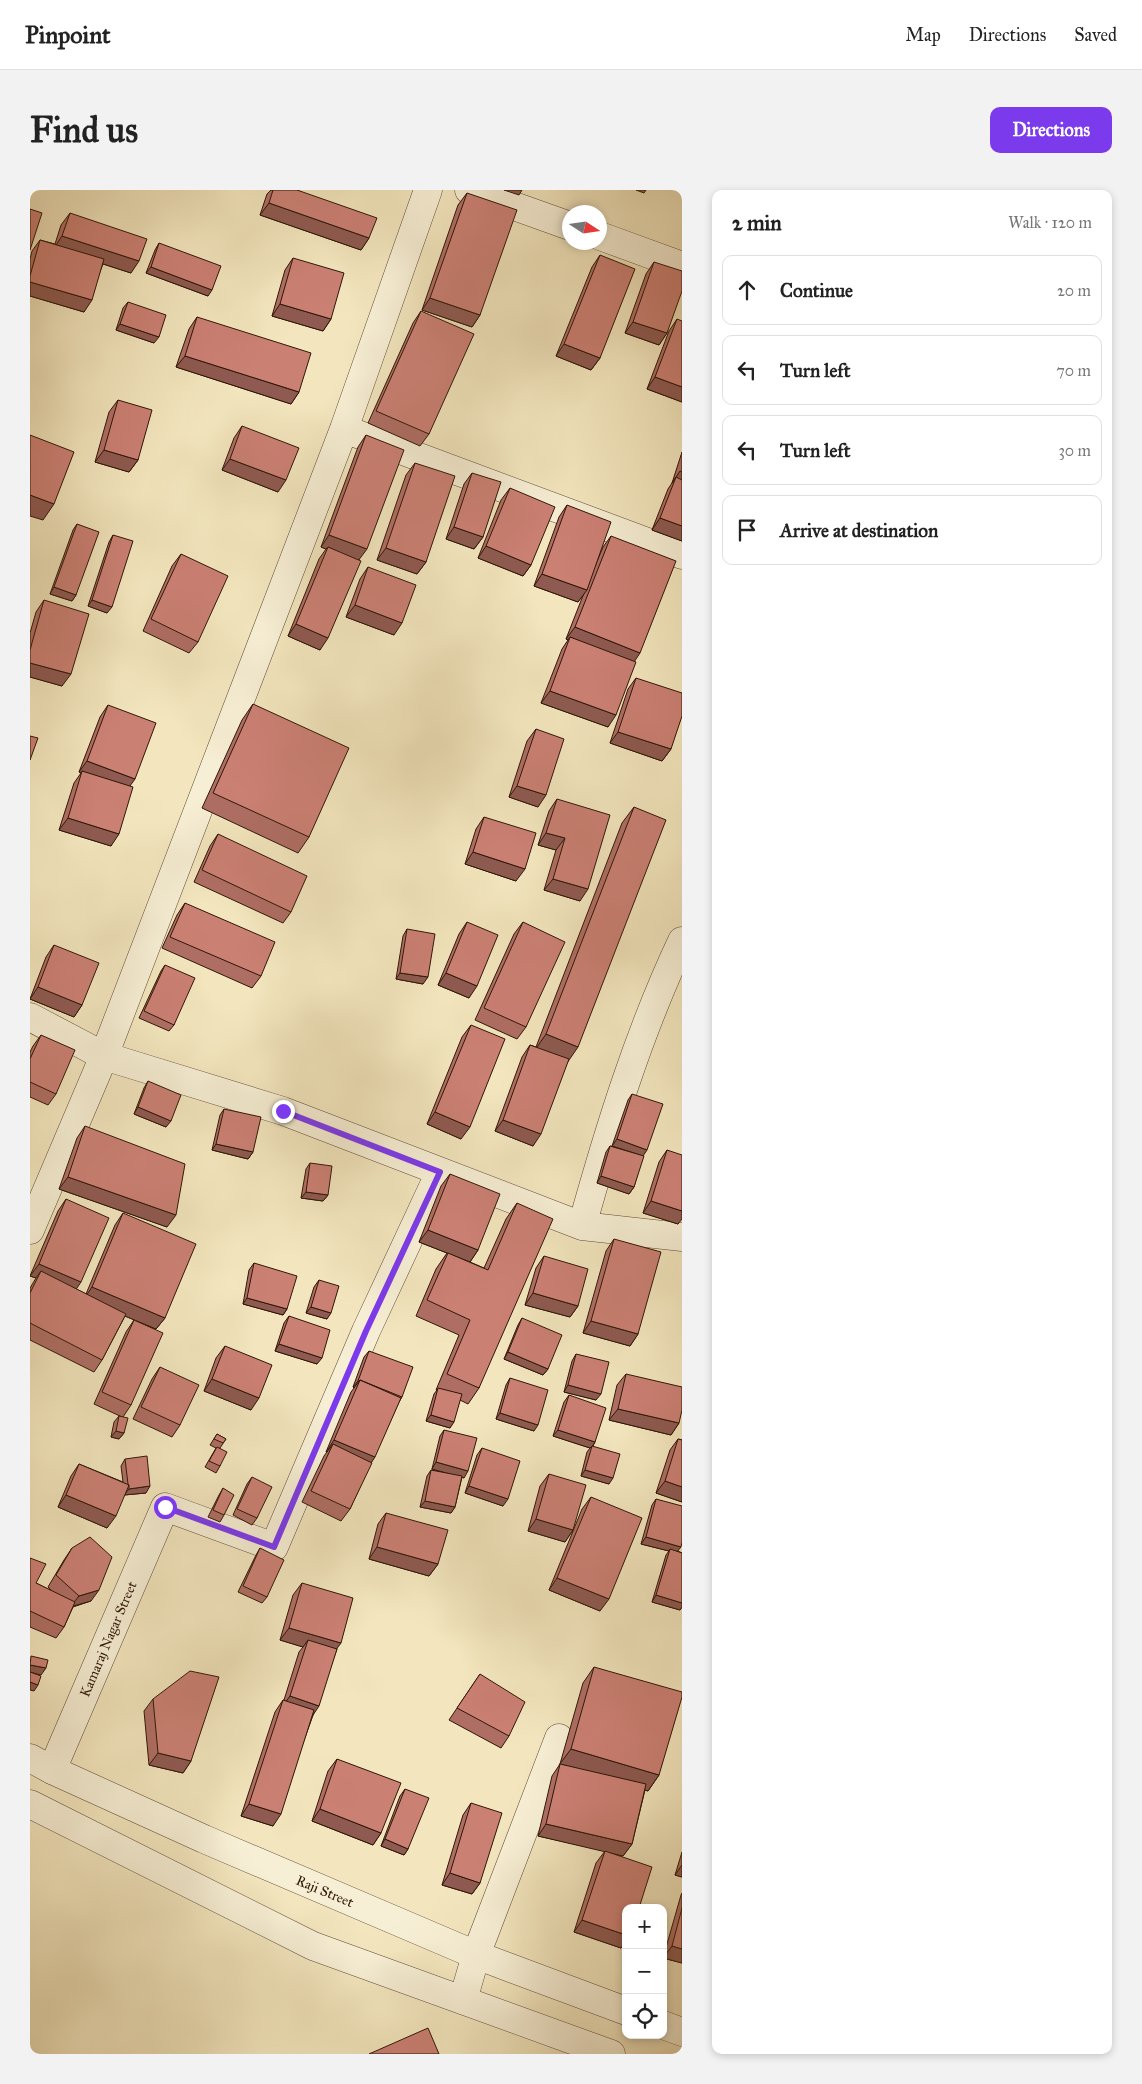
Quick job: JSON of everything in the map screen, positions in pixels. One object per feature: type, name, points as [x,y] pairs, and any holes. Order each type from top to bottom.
[{"type":"street","points":[[30,1230],[104,1056],[344,429],[428,190]]},
{"type":"street","points":[[469,190],[562,223]]},
{"type":"street","points":[[607,239],[682,266]]},
{"type":"street","points":[[344,429],[682,555]]},
{"type":"street","points":[[582,1226],[612,1118],[682,941]]},
{"type":"street","points":[[30,1016],[104,1056],[283,1111],[582,1226],[682,1238]]},
{"type":"street","name":"Kamaraj Nagar Street","points":[[41,1764],[165,1507],[274,1547],[366,1331],[440,1172]]},
{"type":"street","points":[[463,2000],[476,1955],[558,1738]]},
{"type":"street","name":"Raji Street","points":[[41,1764],[204,1840],[476,1955],[622,2010]]},
{"type":"street","points":[[30,1804],[313,1946],[611,2054]]},
{"type":"street","points":[[667,2026],[682,2032]]},
{"type":"building","points":[[273,190],[297,190],[377,218],[369,238],[269,203]]},
{"type":"building","points":[[467,193],[517,210],[480,315],[430,298]]},
{"type":"building","points":[[30,209],[42,213],[30,250]]},
{"type":"building","points":[[70,213],[147,239],[139,261],[62,236]]},
{"type":"building","points":[[40,240],[104,259],[92,300],[30,282]]},
{"type":"building","points":[[159,243],[221,266],[212,290],[151,267]]},
{"type":"building","points":[[600,255],[635,269],[600,358],[564,344]]},
{"type":"building","points":[[293,258],[344,273],[331,319],[280,304]]},
{"type":"building","points":[[654,262],[682,271],[682,291],[667,333],[633,322]]},
{"type":"building","points":[[128,302],[166,315],[159,337],[120,324]]},
{"type":"building","points":[[421,311],[474,334],[429,434],[376,411]]},
{"type":"building","points":[[197,317],[311,353],[299,392],[185,356]]},
{"type":"building","points":[[677,319],[682,321],[682,387],[655,377]]},
{"type":"building","points":[[118,400],[152,410],[138,460],[104,450]]},
{"type":"building","points":[[242,426],[299,448],[286,480],[230,459]]},
{"type":"building","points":[[30,435],[74,452],[54,504],[30,495]]},
{"type":"building","points":[[366,435],[404,450],[367,549],[329,535]]},
{"type":"building","points":[[415,463],[455,476],[426,562],[386,548]]},
{"type":"building","points":[[472,473],[501,482],[483,537],[454,527]]},
{"type":"building","points":[[676,477],[682,480],[682,526],[660,518]]},
{"type":"building","points":[[510,488],[555,507],[531,565],[486,546]]},
{"type":"building","points":[[567,505],[611,522],[587,590],[542,574]]},
{"type":"building","points":[[77,524],[99,532],[76,595],[54,587]]},
{"type":"building","points":[[113,535],[133,541],[112,607],[92,600]]},
{"type":"building","points":[[611,536],[676,561],[640,653],[575,627]]},
{"type":"building","points":[[328,547],[361,561],[328,638],[296,624]]},
{"type":"building","points":[[181,554],[228,576],[198,642],[151,619]]},
{"type":"building","points":[[368,567],[416,585],[402,623],[355,605]]},
{"type":"building","points":[[44,600],[89,614],[71,674],[30,663],[30,650]]},
{"type":"building","points":[[570,637],[636,662],[616,715],[550,691]]},
{"type":"building","points":[[636,678],[682,693],[682,716],[671,749],[618,732]]},
{"type":"building","points":[[253,704],[349,748],[309,837],[213,793]]},
{"type":"building","points":[[108,705],[156,723],[135,779],[87,761]]},
{"type":"building","points":[[536,729],[564,739],[546,795],[517,786]]},
{"type":"building","points":[[30,736],[38,738],[30,760]]},
{"type":"building","points":[[82,771],[133,787],[119,834],[68,818]]},
{"type":"building","points":[[557,799],[610,815],[588,889],[553,879],[565,838],[546,833]]},
{"type":"building","points":[[634,807],[666,820],[578,1047],[546,1034]]},
{"type":"building","points":[[484,817],[536,833],[525,869],[473,852]]},
{"type":"building","points":[[218,834],[307,876],[291,912],[202,870]]},
{"type":"building","points":[[185,903],[275,942],[261,976],[170,937]]},
{"type":"building","points":[[467,922],[498,935],[477,986],[446,973]]},
{"type":"building","points":[[523,922],[565,942],[526,1027],[484,1008]]},
{"type":"building","points":[[407,929],[435,934],[428,977],[400,973]]},
{"type":"building","points":[[54,945],[99,963],[82,1005],[38,987]]},
{"type":"building","points":[[165,965],[195,978],[174,1025],[144,1011]]},
{"type":"building","points":[[471,1025],[505,1039],[470,1127],[435,1112]]},
{"type":"building","points":[[41,1035],[75,1050],[56,1094],[30,1082],[30,1059]]},
{"type":"building","points":[[530,1045],[569,1059],[541,1134],[503,1120]]},
{"type":"building","points":[[148,1081],[181,1095],[171,1121],[138,1107]]},
{"type":"building","points":[[632,1094],[663,1104],[647,1150],[617,1139]]},
{"type":"building","points":[[224,1109],[261,1117],[253,1152],[216,1144]]},
{"type":"building","points":[[85,1126],[185,1164],[176,1215],[68,1177]]},
{"type":"building","points":[[610,1146],[644,1156],[634,1187],[601,1176]]},
{"type":"building","points":[[667,1150],[682,1155],[682,1211],[651,1201]]},
{"type":"building","points":[[310,1163],[332,1166],[328,1195],[306,1192]]},
{"type":"building","points":[[450,1174],[500,1194],[478,1250],[428,1230]]},
{"type":"building","points":[[66,1199],[109,1218],[81,1282],[39,1264]]},
{"type":"building","points":[[517,1203],[553,1219],[479,1388],[447,1374],[470,1320],[427,1300],[448,1253],[488,1270]]},
{"type":"building","points":[[123,1213],[196,1244],[165,1318],[92,1287]]},
{"type":"building","points":[[614,1239],[661,1252],[638,1334],[591,1321]]},
{"type":"building","points":[[544,1256],[588,1269],[578,1306],[533,1293]]},
{"type":"building","points":[[254,1263],[297,1276],[287,1309],[247,1298]]},
{"type":"building","points":[[41,1271],[126,1314],[102,1360],[30,1323],[30,1293]]},
{"type":"building","points":[[319,1280],[339,1286],[331,1313],[311,1307]]},
{"type":"building","points":[[289,1316],[330,1330],[322,1358],[279,1344]]},
{"type":"building","points":[[522,1318],[562,1335],[548,1369],[508,1352]]},
{"type":"building","points":[[134,1320],[163,1333],[131,1405],[102,1392]]},
{"type":"building","points":[[225,1346],[272,1365],[259,1398],[212,1379]]},
{"type":"building","points":[[369,1351],[413,1367],[402,1397],[360,1380],[358,1381]]},
{"type":"building","points":[[576,1354],[609,1362],[601,1394],[568,1385]]},
{"type":"building","points":[[160,1367],[199,1385],[180,1425],[141,1407]]},
{"type":"building","points":[[626,1374],[682,1387],[682,1410],[679,1423],[618,1409]]},
{"type":"building","points":[[510,1378],[548,1390],[538,1425],[500,1413]]},
{"type":"building","points":[[360,1380],[401,1398],[375,1457],[334,1440]]},
{"type":"building","points":[[438,1388],[462,1394],[454,1422],[431,1415]]},
{"type":"building","points":[[569,1395],[606,1408],[595,1442],[558,1430]]},
{"type":"building","points":[[119,1416],[128,1418],[124,1433],[116,1431]]},
{"type":"building","points":[[444,1430],[477,1438],[468,1471],[436,1462]]},
{"type":"building","points":[[217,1434],[226,1439],[223,1443],[214,1439]]},
{"type":"building","points":[[678,1439],[682,1440],[682,1487],[665,1481]]},
{"type":"building","points":[[333,1444],[372,1463],[350,1509],[311,1491]]},
{"type":"building","points":[[592,1446],[620,1454],[613,1478],[585,1470]]},
{"type":"building","points":[[217,1447],[227,1452],[220,1466],[209,1461]]},
{"type":"building","points":[[482,1448],[520,1461],[508,1499],[469,1486]]},
{"type":"building","points":[[147,1456],[150,1486],[129,1489],[125,1459]]},
{"type":"building","points":[[79,1464],[129,1485],[116,1516],[66,1495]]},
{"type":"building","points":[[431,1470],[462,1476],[455,1507],[425,1501]]},
{"type":"building","points":[[549,1474],[586,1485],[573,1530],[536,1519]]},
{"type":"building","points":[[252,1477],[272,1487],[257,1518],[237,1509]]},
{"type":"building","points":[[223,1488],[234,1495],[224,1515],[213,1510]]},
{"type":"building","points":[[591,1497],[642,1518],[609,1599],[557,1578]]},
{"type":"building","points":[[656,1499],[682,1506],[681,1547],[646,1537]]},
{"type":"building","points":[[386,1513],[448,1530],[438,1564],[377,1547]]},
{"type":"building","points":[[90,1537],[112,1557],[99,1590],[79,1596],[56,1575],[72,1548]]},
{"type":"building","points":[[260,1548],[284,1560],[267,1597],[243,1586]]},
{"type":"building","points":[[670,1549],[682,1553],[682,1603],[656,1595]]},
{"type":"building","points":[[30,1558],[46,1564],[36,1583],[75,1602],[64,1627],[30,1611]]},
{"type":"building","points":[[302,1583],[353,1598],[341,1643],[289,1628]]},
{"type":"building","points":[[308,1640],[337,1649],[319,1706],[290,1696]]},
{"type":"building","points":[[31,1656],[48,1660],[46,1668],[30,1665]]},
{"type":"building","points":[[594,1667],[682,1692],[659,1775],[571,1749]]},
{"type":"building","points":[[190,1671],[219,1677],[191,1761],[158,1753],[153,1699]]},
{"type":"building","points":[[30,1672],[41,1676],[38,1685],[30,1682]]},
{"type":"building","points":[[480,1674],[525,1702],[509,1736],[457,1708]]},
{"type":"building","points":[[283,1700],[314,1710],[281,1814],[249,1804]]},
{"type":"building","points":[[337,1759],[401,1783],[381,1833],[320,1809]]},
{"type":"building","points":[[560,1764],[646,1784],[632,1844],[546,1824]]},
{"type":"building","points":[[405,1789],[429,1798],[408,1849],[385,1839]]},
{"type":"building","points":[[471,1803],[502,1813],[480,1883],[450,1873]]},
{"type":"building","points":[[605,1851],[652,1867],[640,1904],[622,1904],[622,1934],[582,1920]]},
{"type":"building","points":[[682,1908],[682,1949],[672,1946]]},
{"type":"building","points":[[428,2028],[439,2054],[369,2054]]},
{"type":"route","points":[[165,1507],[274,1547],[366,1331],[440,1172],[283,1111]]}]
